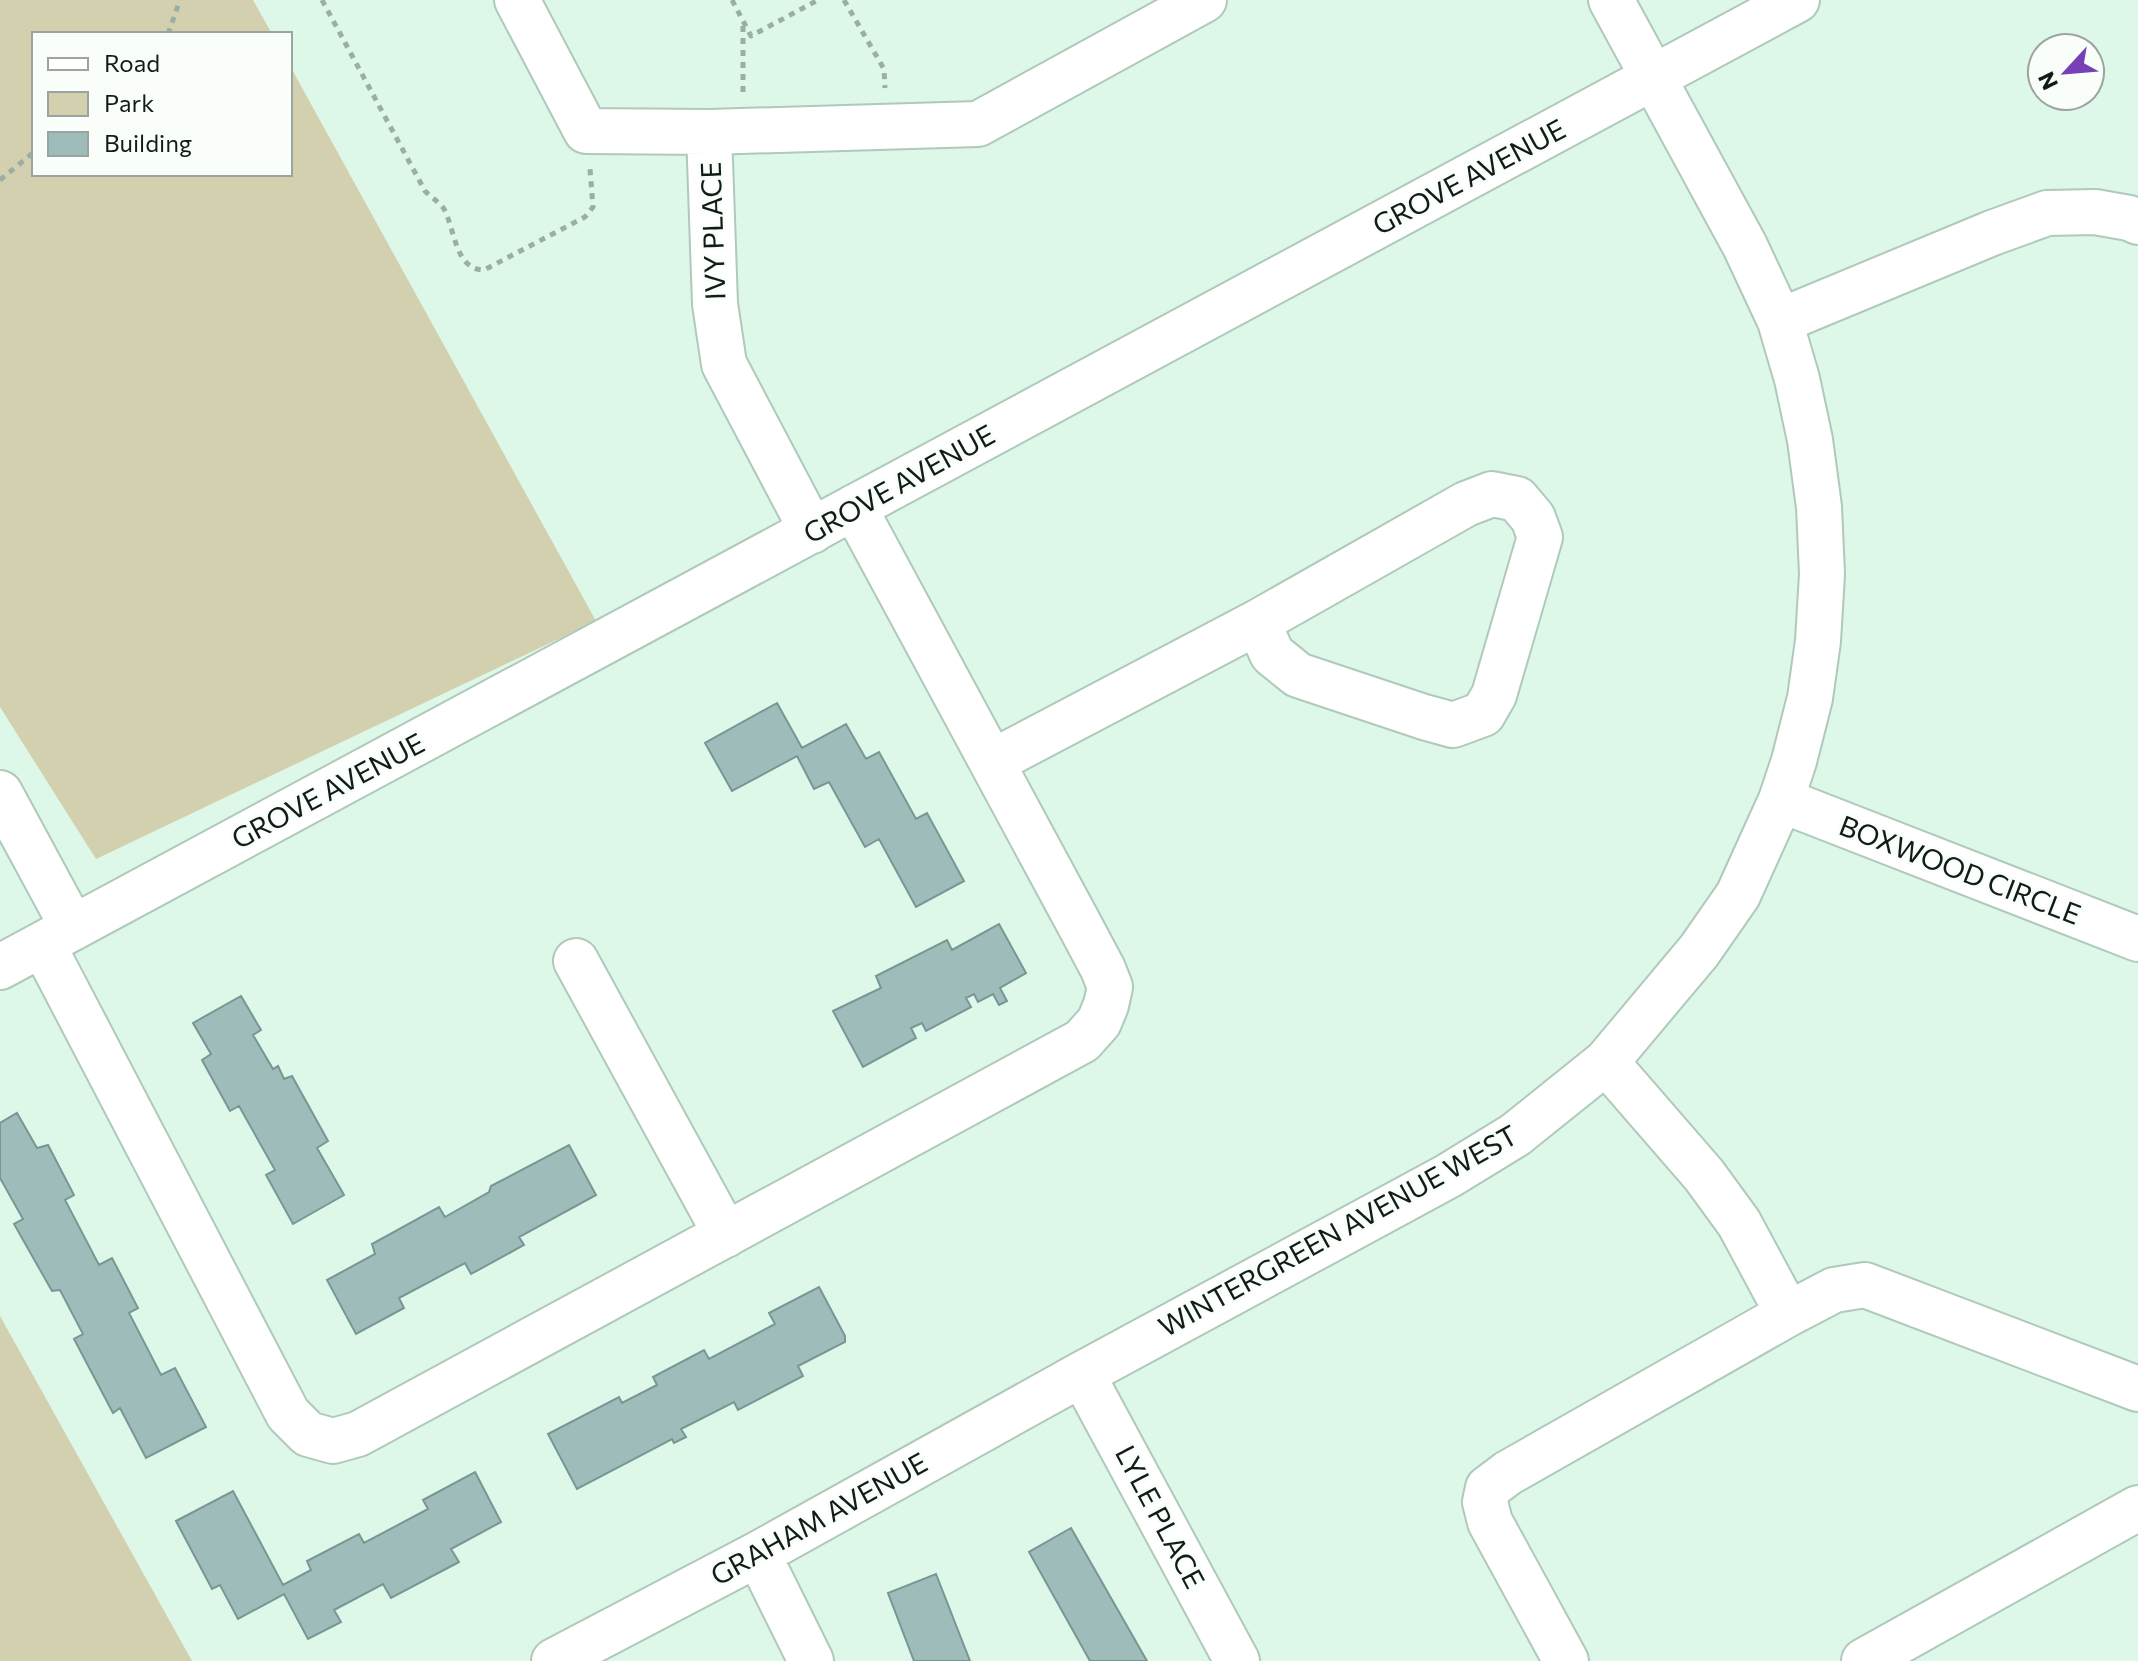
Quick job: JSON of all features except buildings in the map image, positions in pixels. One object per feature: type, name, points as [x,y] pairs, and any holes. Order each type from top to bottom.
[{"type":"street","points":[[517,0],[586,131]]},
{"type":"street","points":[[726,132],[978,124],[1204,0]]},
{"type":"street","name":"WINTERGREEN AVENUE WEST","points":[[1082,1374],[1448,1176],[1515,1135],[1606,1062],[1699,951],[1738,895],[1781,800],[1810,698],[1818,641],[1822,574],[1819,507],[1810,440],[1780,321],[1745,246],[1611,0]]},
{"type":"street","name":"GROVE AVENUE","points":[[0,967],[1797,0]]},
{"type":"street","name":"IVY PLACE","points":[[586,131],[726,132],[715,304],[724,364],[812,531]]},
{"type":"street","points":[[1780,321],[2047,213],[2095,212],[2138,222]]},
{"type":"street","points":[[992,762],[1258,622],[1466,504],[1492,494],[1517,499],[1533,518],[1540,537],[1494,695],[1483,714],[1453,725],[1298,675],[1272,654],[1258,622]]},
{"type":"street","points":[[0,793],[58,936],[288,1414],[308,1434],[333,1441],[358,1434],[1082,1041],[1099,1022],[1110,987],[1103,969],[854,507]]},
{"type":"street","name":"BOXWOOD CIRCLE","points":[[1781,800],[2138,939]]},
{"type":"street","points":[[576,961],[726,1235]]},
{"type":"street","points":[[1606,1062],[1704,1175],[1739,1223],[1788,1314]]},
{"type":"street","points":[[1566,1661],[1490,1522],[1485,1502],[1488,1488],[1508,1473],[1834,1290],[1865,1285],[2138,1389]]},
{"type":"street","name":"GRAHAM AVENUE","points":[[554,1661],[758,1554],[1082,1374]]},
{"type":"street","name":"LYLE PLACE","points":[[1082,1374],[1237,1661]]},
{"type":"street","points":[[1864,1661],[2138,1508]]},
{"type":"street","points":[[758,1554],[811,1661]]},
{"type":"path","points":[[169,32],[180,0]]},
{"type":"path","points":[[322,0],[425,191],[442,206],[467,265],[475,270],[484,270],[585,217],[593,207],[586,131]]},
{"type":"path","points":[[732,0],[751,36],[818,0]]},
{"type":"path","points":[[844,0],[884,69],[889,127]]},
{"type":"path","points":[[726,132],[743,21]]},
{"type":"path","points":[[0,180],[32,154]]},
{"type":"green space","points":[[0,0],[253,0],[271,32],[32,32],[32,176],[292,176],[292,70],[596,621],[96,859],[0,707]]},
{"type":"green space","points":[[0,1316],[192,1661],[0,1661]]}]
